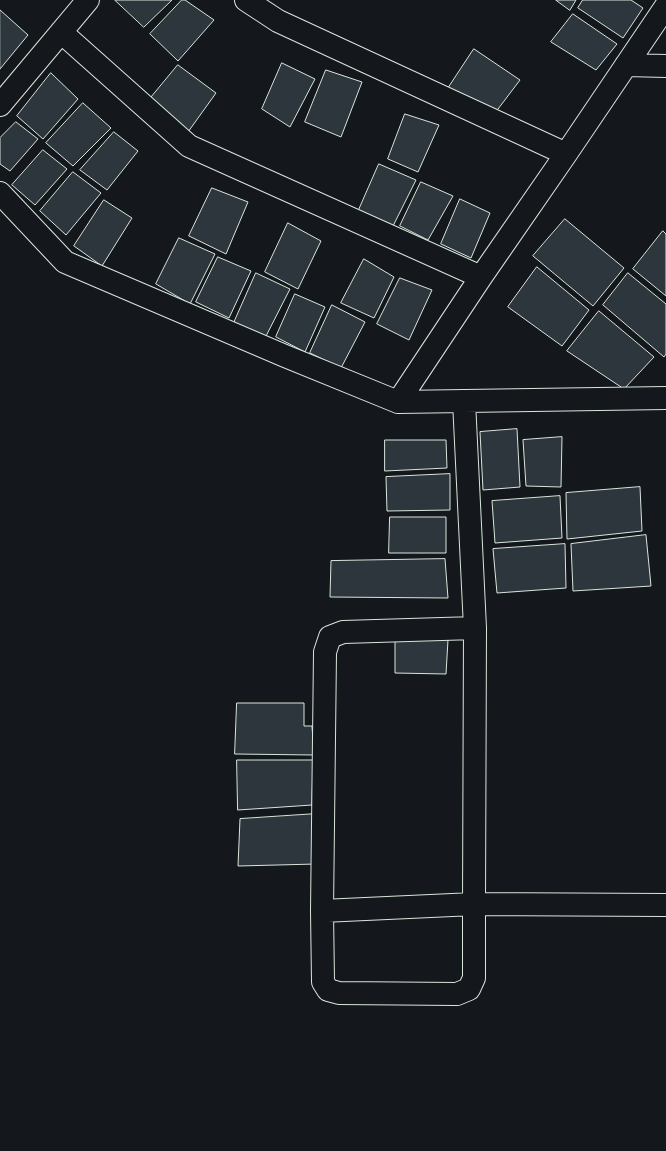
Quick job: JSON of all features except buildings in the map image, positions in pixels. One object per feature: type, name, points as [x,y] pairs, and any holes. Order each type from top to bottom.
[{"type":"street","points":[[0,105],[88,0]]},
{"type":"street","points":[[246,0],[278,21],[566,154]]},
{"type":"street","points":[[398,402],[481,277],[666,6]]},
{"type":"street","points":[[61,32],[189,146],[481,277]]},
{"type":"street","points":[[626,65],[666,66]]},
{"type":"street","points":[[0,193],[65,262],[285,356],[398,402],[666,398]]},
{"type":"street","points":[[464,401],[475,628],[474,978],[469,988],[457,994],[339,993],[328,990],[323,982],[322,911],[325,652],[330,637],[343,632],[475,628]]},
{"type":"street","points":[[322,911],[474,904],[666,905]]}]
